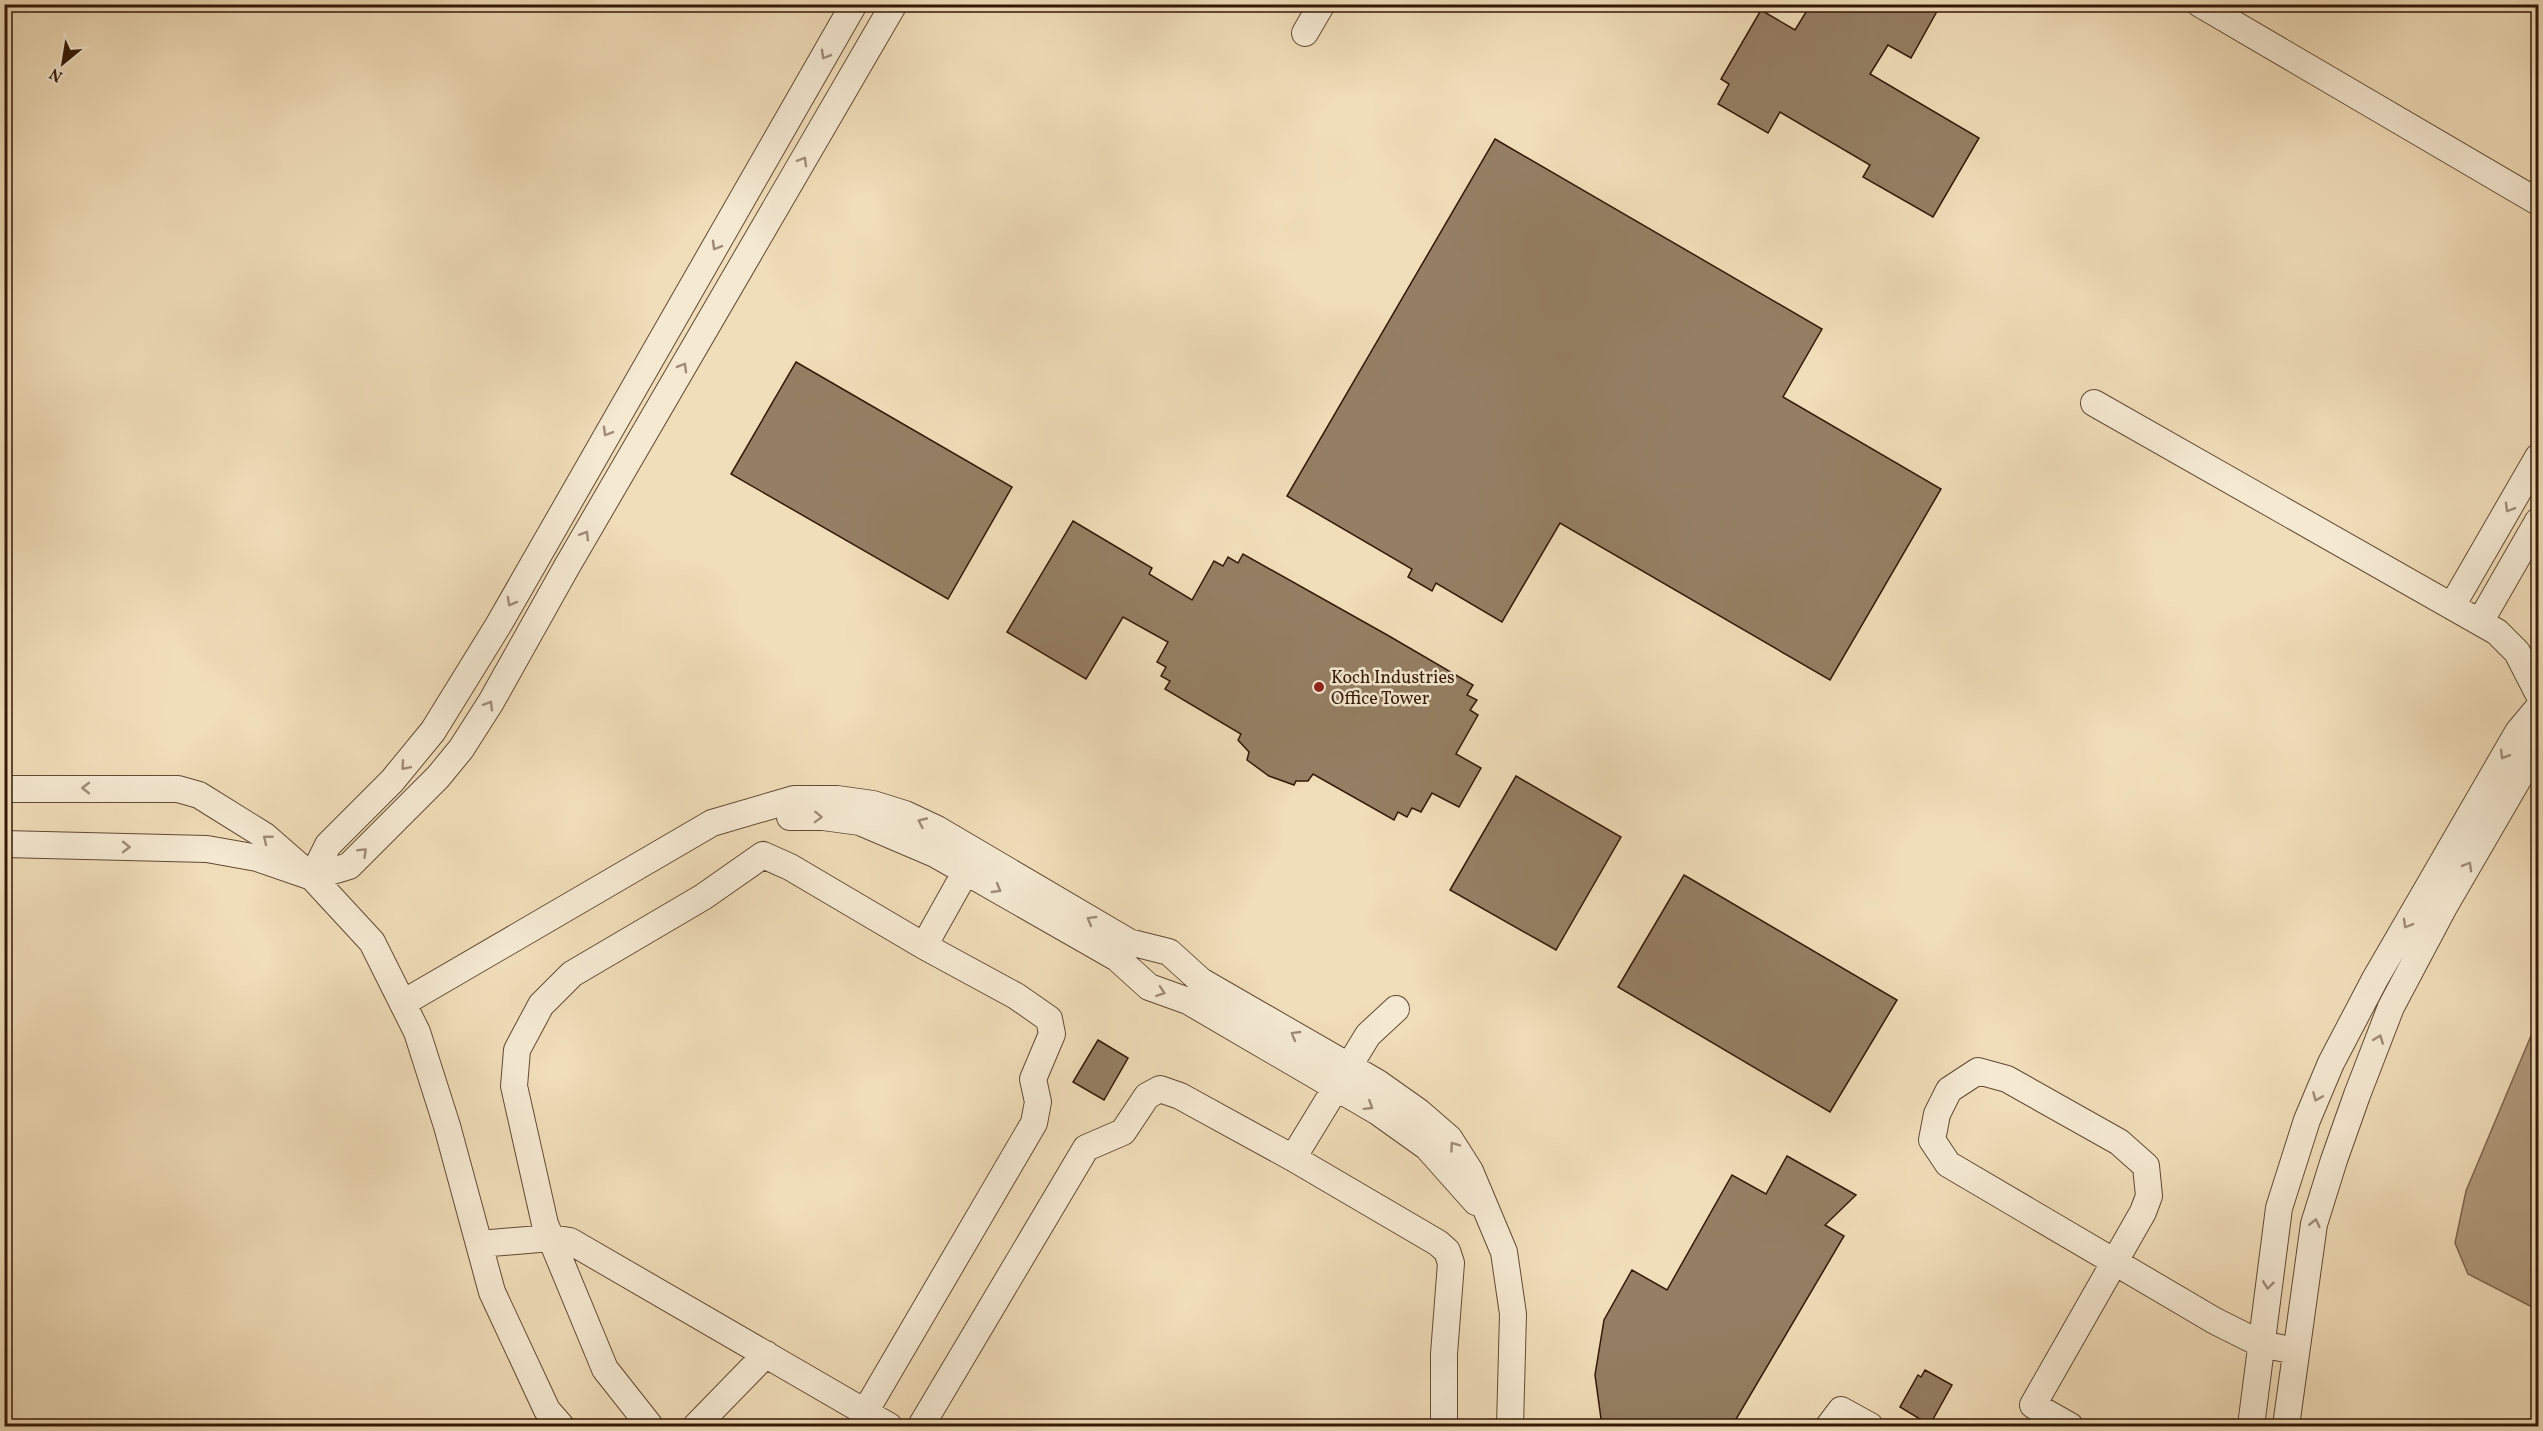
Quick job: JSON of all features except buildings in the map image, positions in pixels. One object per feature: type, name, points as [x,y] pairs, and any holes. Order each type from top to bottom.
[{"type":"lane","points":[[312,877],[328,845],[392,781],[433,731],[499,624],[854,4]]},
{"type":"lane","points":[[4,844],[207,849],[257,858],[312,877],[349,866],[438,777],[461,749],[491,702],[894,4]]},
{"type":"lane","points":[[1305,33],[1322,4]]},
{"type":"lane","points":[[2200,4],[2538,202]]},
{"type":"lane","points":[[627,399],[655,415]]},
{"type":"lane","points":[[2094,403],[2497,632],[2517,652],[2538,693]]},
{"type":"lane","points":[[2452,606],[2538,457]]},
{"type":"lane","points":[[2480,622],[2538,521]]},
{"type":"lane","points":[[2252,1426],[2279,1208],[2307,1120],[2331,1063],[2375,979],[2518,732],[2538,708]]},
{"type":"lane","points":[[2286,1426],[2314,1224],[2334,1160],[2391,1007],[2444,907],[2538,745]]},
{"type":"lane","points":[[4,789],[178,789],[199,795],[265,836],[312,877],[372,942],[417,1032],[447,1126],[492,1292],[547,1410],[561,1426]]},
{"type":"lane","points":[[402,1003],[712,823],[794,800],[873,804],[905,814],[937,829],[1121,949],[1149,987],[1194,991],[1343,1076],[1427,1147],[1489,1217],[1504,1252],[1513,1314],[1510,1426]]},
{"type":"lane","points":[[739,817],[823,817],[860,822],[897,836],[1121,949],[1169,952],[1194,991]]},
{"type":"lane","points":[[650,1426],[605,1369],[545,1224],[514,1086],[517,1050],[541,1005],[572,974],[703,897],[762,855],[790,867],[924,946],[1016,996],[1049,1019],[1052,1034],[1033,1079],[1038,1102],[1034,1123],[865,1412]]},
{"type":"lane","points":[[924,946],[966,871]]},
{"type":"lane","points":[[1293,1158],[1368,1035],[1396,1009]]},
{"type":"lane","points":[[2070,1426],[2033,1404],[2116,1261],[2143,1212],[2149,1196],[2146,1166],[2119,1142],[2007,1079],[1978,1071],[1949,1090],[1937,1114],[1932,1140],[1948,1164],[2116,1261],[2215,1321],[2261,1344],[2295,1350]]},
{"type":"lane","points":[[921,1426],[1086,1148],[1123,1132],[1147,1096],[1160,1089],[1180,1096],[1293,1158],[1438,1243],[1447,1251],[1451,1263],[1444,1354],[1444,1426]]},
{"type":"lane","points":[[479,1244],[551,1238],[570,1241],[889,1426]]},
{"type":"lane","points":[[696,1426],[766,1354]]},
{"type":"lane","points":[[1829,1426],[1842,1410],[1870,1426]]},
{"type":"shaded area","points":[[2538,1019],[2538,1310],[2468,1274],[2455,1243],[2466,1191]]},
{"type":"place","name":"Koch Industries Office Tower","points":[[1319,687]]}]
